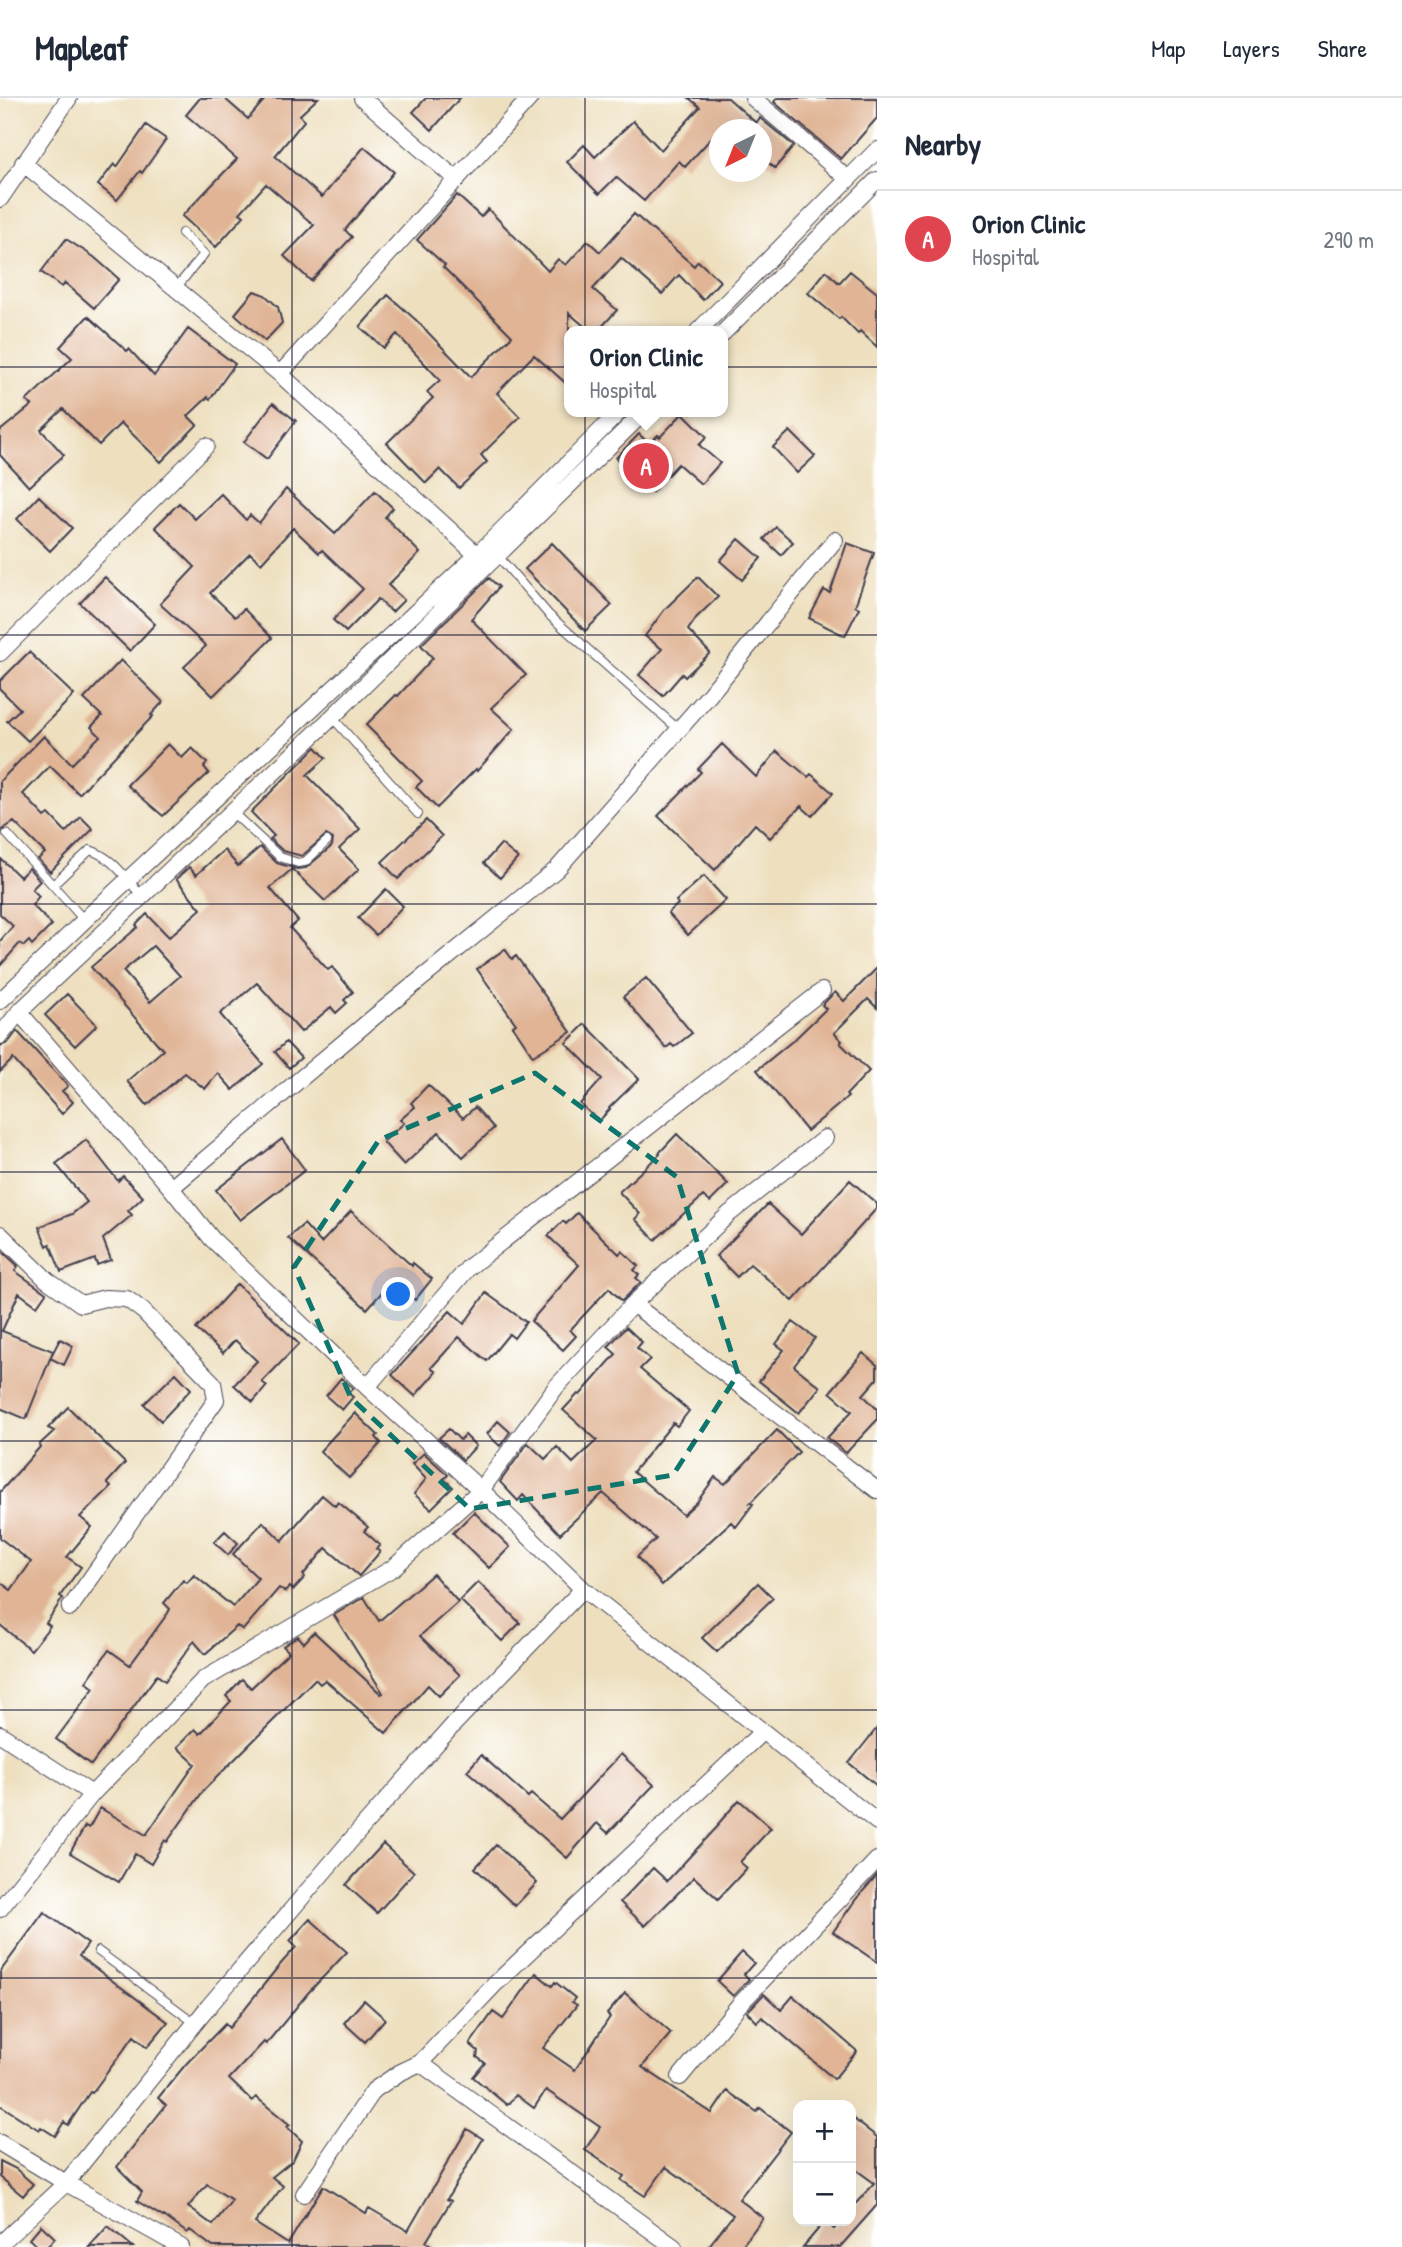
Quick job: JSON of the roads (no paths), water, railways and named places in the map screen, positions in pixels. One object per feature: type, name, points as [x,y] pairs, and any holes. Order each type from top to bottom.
[{"type":"street","points":[[0,199],[69,98]]},
{"type":"street","points":[[362,98],[457,180]]},
{"type":"street","points":[[280,374],[530,98]]},
{"type":"street","points":[[752,98],[848,179]]},
{"type":"street","points":[[703,326],[877,150]]},
{"type":"street","points":[[23,163],[280,374],[477,555]]},
{"type":"street","points":[[728,328],[877,180]]},
{"type":"street","points":[[826,201],[842,215]]},
{"type":"street","points":[[740,289],[753,303]]},
{"type":"street","points":[[0,1001],[477,555],[614,417]]},
{"type":"street","points":[[0,1036],[19,1012],[332,717],[639,417]]},
{"type":"street","points":[[0,653],[206,446]]},
{"type":"street","points":[[170,1188],[374,1017],[557,870],[710,694],[835,540]]},
{"type":"street","points":[[367,1387],[468,1268],[822,991]]},
{"type":"street","points":[[19,1012],[212,1239],[367,1387],[481,1490],[583,1589],[877,1822]]},
{"type":"street","points":[[0,1909],[92,1794],[203,1679],[393,1568],[481,1490],[556,1387],[633,1304],[729,1213],[825,1138]]},
{"type":"street","points":[[0,1234],[47,1280],[81,1304],[105,1298],[127,1299],[143,1311],[213,1383],[216,1400],[70,1608]]},
{"type":"street","points":[[633,1304],[877,1490]]},
{"type":"street","points":[[0,2244],[66,2183],[195,2023],[351,1840],[454,1724],[583,1589]]},
{"type":"street","points":[[304,2194],[374,2090],[420,2063],[496,1983],[762,1732]]},
{"type":"street","points":[[0,1734],[92,1794]]},
{"type":"street","points":[[680,2077],[739,2005],[877,1860]]},
{"type":"street","points":[[420,2063],[674,2247]]},
{"type":"street","points":[[0,2143],[181,2247]]},
{"type":"lane","points":[[176,288],[204,254],[182,233]]},
{"type":"lane","points":[[498,556],[549,615],[678,729]]},
{"type":"lane","points":[[332,717],[418,814]]},
{"type":"lane","points":[[232,812],[280,857],[290,862],[305,862],[327,841]]},
{"type":"lane","points":[[7,834],[84,920]]},
{"type":"lane","points":[[53,885],[90,850],[104,855],[117,866],[142,895]]},
{"type":"lane","points":[[98,1951],[195,2023]]},
{"type":"place","name":"Orion Clinic","points":[[646,466]]}]
